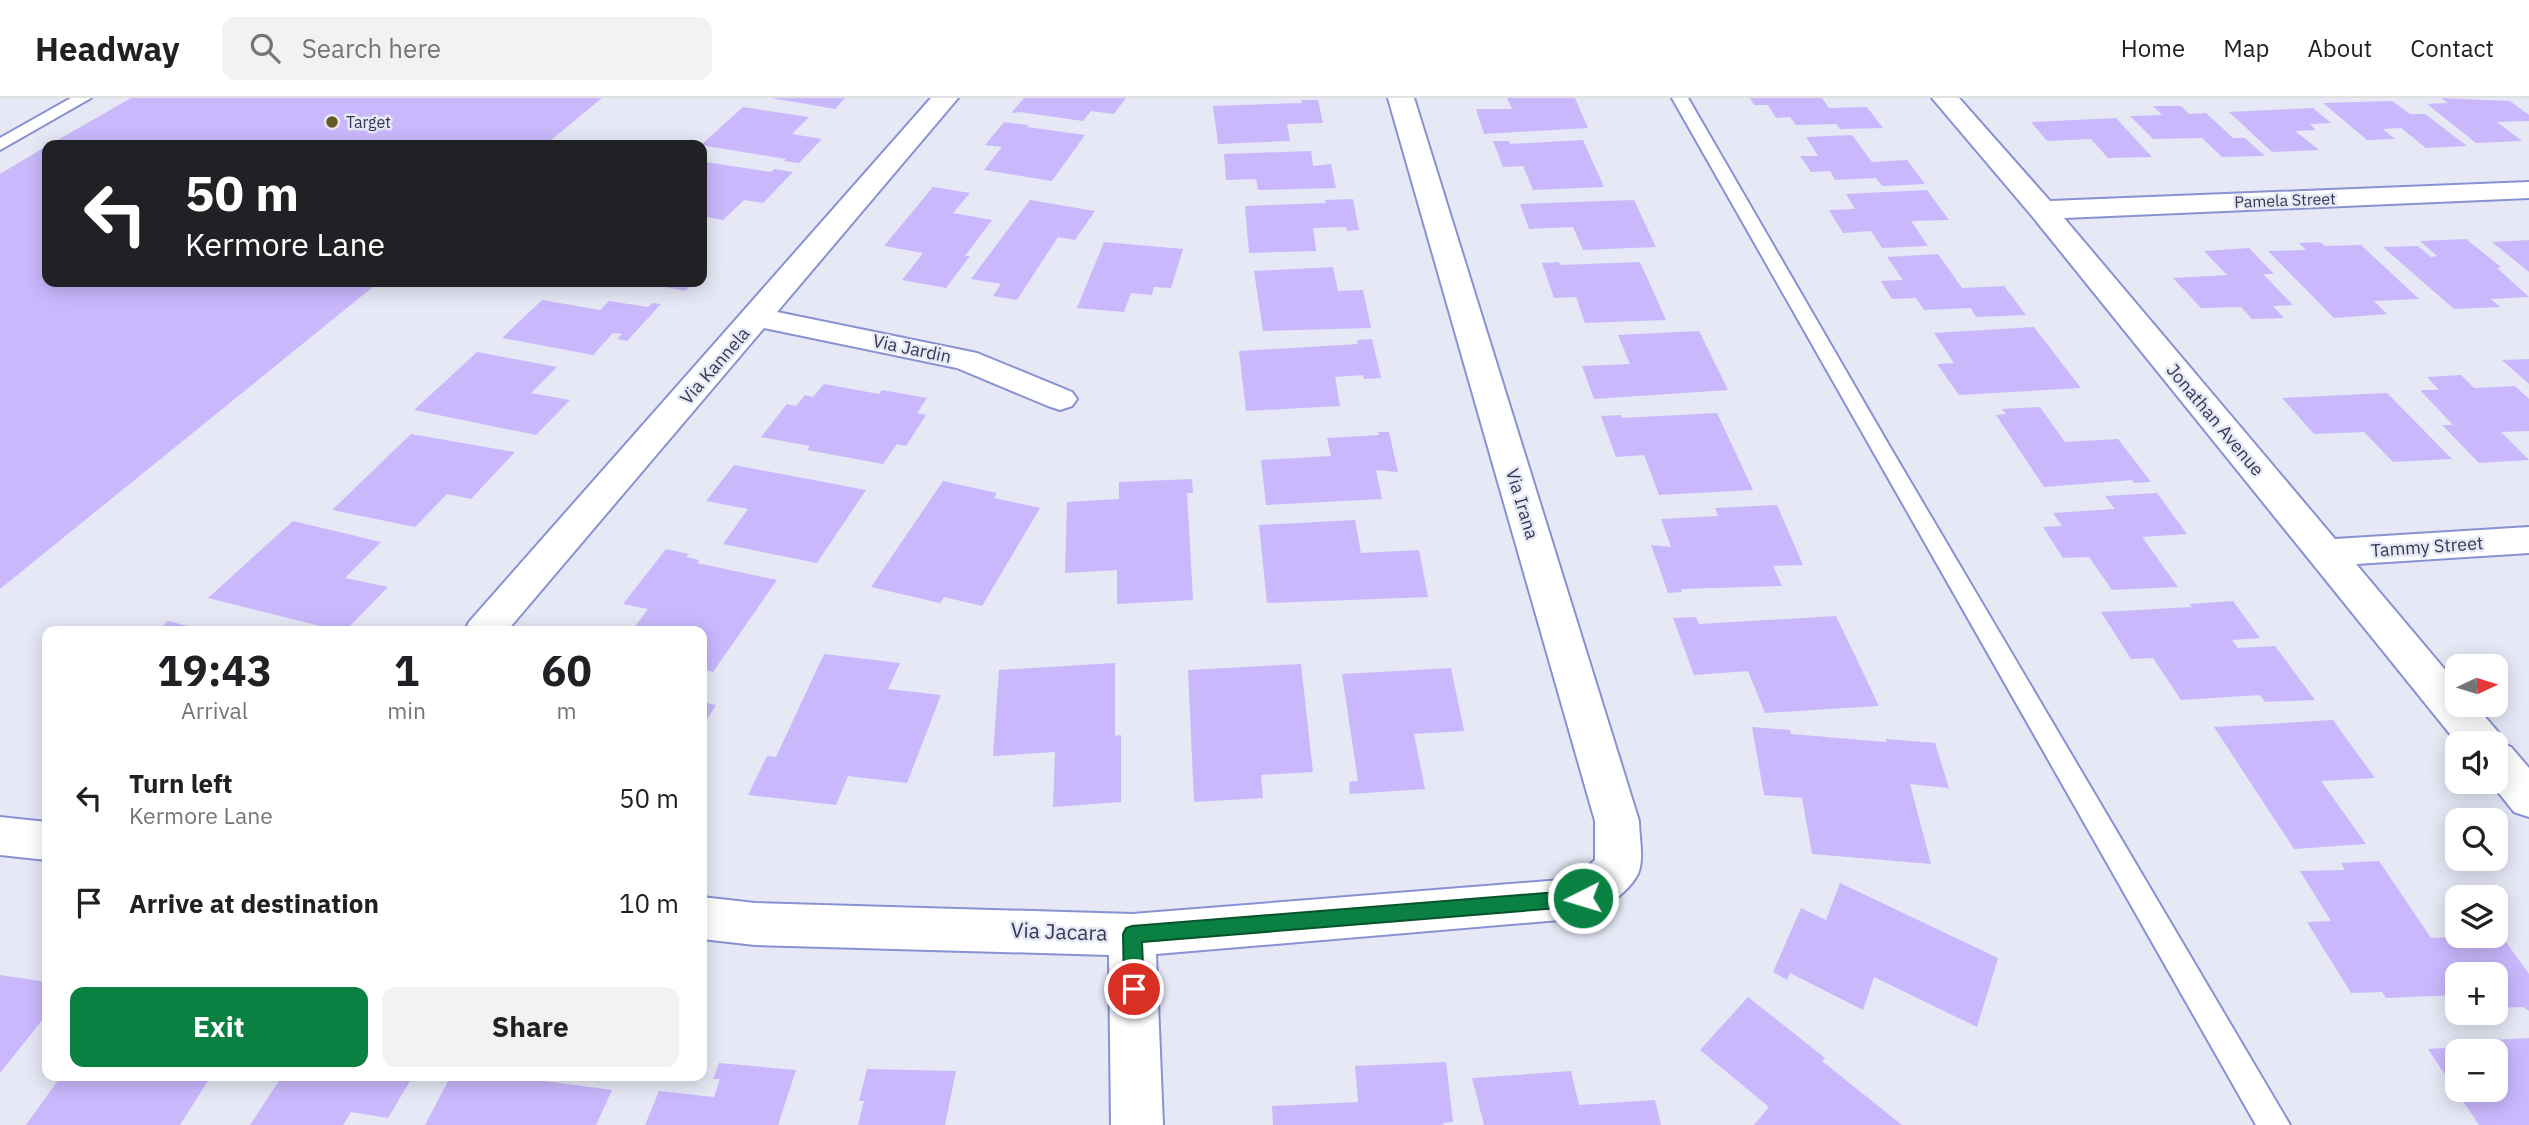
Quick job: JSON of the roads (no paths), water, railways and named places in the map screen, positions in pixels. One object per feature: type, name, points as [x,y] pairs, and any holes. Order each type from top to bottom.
[{"type":"street","name":"Via Kannela","points":[[488,626],[945,98]]},
{"type":"street","name":"Via Irana","points":[[1401,98],[1617,821],[1618,868],[1583,898]]},
{"type":"street","name":"Jonathan Avenue","points":[[1945,98],[2042,210],[2472,731]]},
{"type":"street","name":"Pamela Street","points":[[2042,210],[2529,190]]},
{"type":"street","name":"Via Jardin","points":[[758,317],[966,360],[1060,399]]},
{"type":"street","name":"Tammy Street","points":[[2326,553],[2529,540]]},
{"type":"street","points":[[2508,774],[2529,799]]},
{"type":"street","points":[[0,836],[42,840]]},
{"type":"street","name":"Via Jacara","points":[[707,919],[755,924],[1132,934],[1583,898]]},
{"type":"street","points":[[1132,934],[1136,1125]]},
{"type":"lane","points":[[0,145],[83,98]]},
{"type":"lane","points":[[1680,98],[1885,459],[2274,1125]]},
{"type":"place","name":"Target","points":[[332,122]]}]
